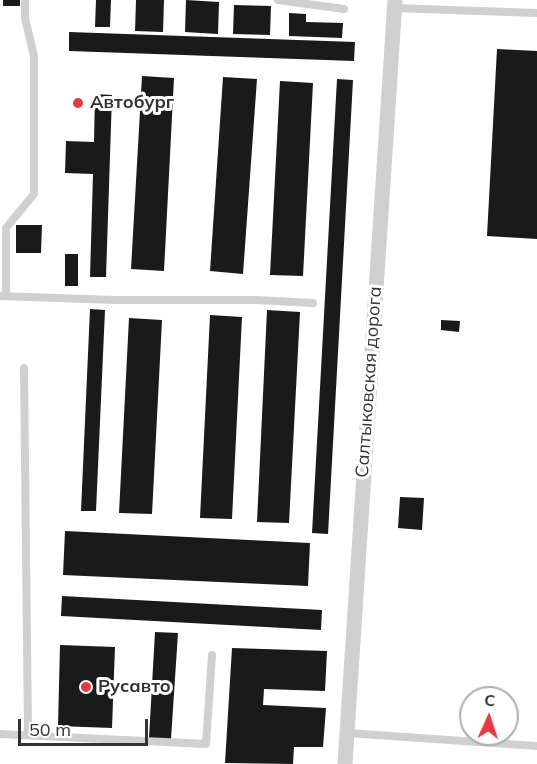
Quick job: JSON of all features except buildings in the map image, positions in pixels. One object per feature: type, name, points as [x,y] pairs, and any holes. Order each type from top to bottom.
[{"type":"street","name":"Салтыковская дорога","points":[[345,764],[394,4]]},
{"type":"lane","points":[[25,0],[25,18],[34,56],[34,194],[6,228],[3,296],[313,303]]},
{"type":"lane","points":[[278,0],[344,9]]},
{"type":"lane","points":[[394,4],[537,13]]},
{"type":"lane","points":[[24,368],[28,734]]},
{"type":"lane","points":[[0,734],[206,744],[212,655]]},
{"type":"lane","points":[[346,734],[537,746]]},
{"type":"place","name":"Автобург","points":[[78,103]]},
{"type":"place","name":"Русавто","points":[[86,687]]}]
